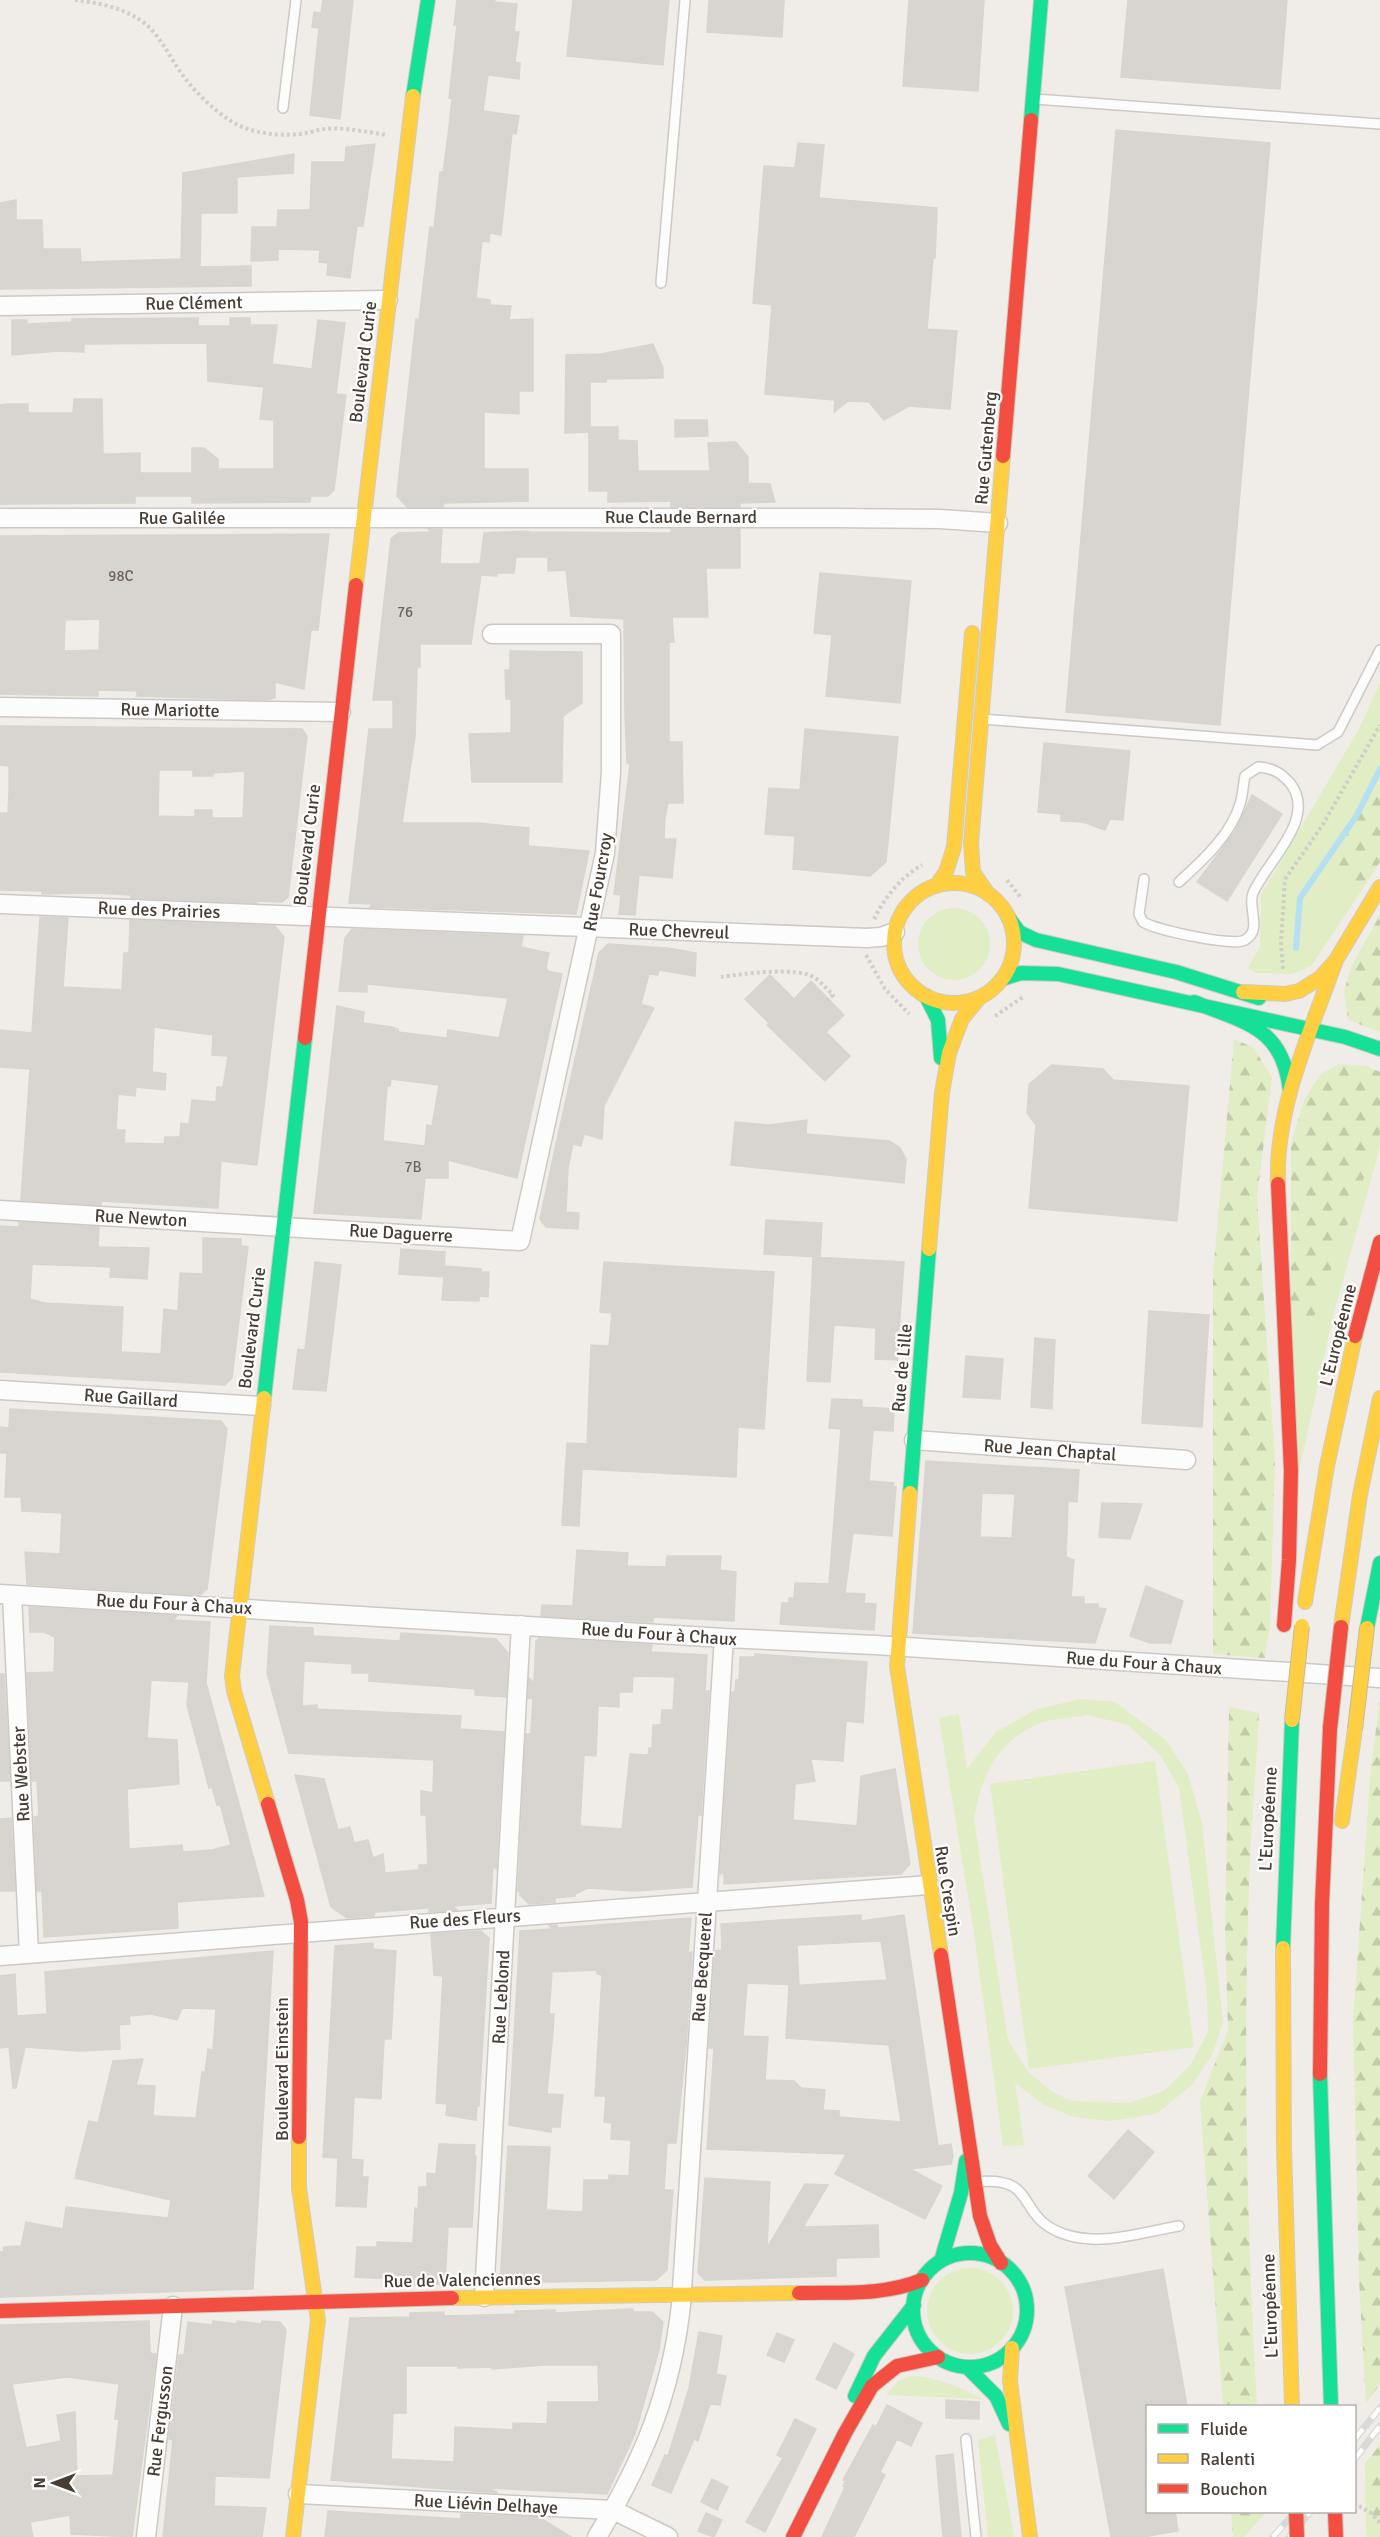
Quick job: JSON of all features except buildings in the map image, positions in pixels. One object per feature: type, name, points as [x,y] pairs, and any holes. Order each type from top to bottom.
[{"type":"main road","name":"Boulevard Curie","points":[[238,1608],[413,86],[418,0]]},
{"type":"main road","name":"Boulevard Curie","points":[[413,86],[428,0]]},
{"type":"main road","name":"Rue Gutenberg","points":[[988,894],[976,878],[971,860],[982,719],[986,522],[1033,98],[1041,0]]},
{"type":"main road","points":[[936,886],[946,872],[954,847],[973,622]]},
{"type":"main road","points":[[1313,1025],[1288,1004],[1154,965],[1036,940],[1019,932],[988,894],[963,884],[936,886],[921,893],[909,903],[900,917],[895,932],[894,949],[898,965],[912,986],[926,996],[953,1003],[980,997],[1002,979],[1022,973],[1046,973],[1313,1025],[1380,1048]]},
{"type":"main road","points":[[1283,1631],[1289,1560],[1291,1471],[1276,1183],[1280,1136],[1290,1091],[1335,963],[1356,924],[1380,887]]},
{"type":"main road","points":[[1002,979],[1013,952],[1013,933],[1007,915]]},
{"type":"main road","points":[[1288,1004],[1322,977],[1335,963]]},
{"type":"main road","name":"Rue de Lille","points":[[926,996],[940,1030],[942,1093]]},
{"type":"main road","name":"Rue de Lille","points":[[897,1647],[942,1093],[954,1031],[964,1013],[980,997]]},
{"type":"main road","points":[[1194,1002],[1267,1034],[1282,1053],[1286,1063],[1290,1091]]},
{"type":"main road","name":"L'Européenne","points":[[1292,2405],[1282,2111],[1283,1723],[1302,1626],[1316,1528],[1335,1426],[1380,1242]]},
{"type":"main road","points":[[1330,2400],[1321,2147],[1321,1922],[1330,1728],[1341,1627],[1360,1495],[1380,1398]]},
{"type":"main road","points":[[1321,1922],[1340,1835],[1367,1628],[1380,1563]]},
{"type":"main road","name":"Boulevard Einstein","points":[[238,1608],[233,1686],[297,1900],[301,1932],[299,2188],[317,2302],[317,2331],[293,2537]]},
{"type":"main road","name":"Rue Crespin","points":[[897,1647],[902,1705],[967,2140],[983,2227],[1001,2263]]},
{"type":"main road","points":[[1280,1684],[1282,1660]]},
{"type":"main road","points":[[1276,1778],[1275,1845],[1282,1923]]},
{"type":"main road","name":"Rue Crespin","points":[[941,2261],[961,2193],[967,2140]]},
{"type":"main road","points":[[971,2253],[989,2256],[1001,2263],[1018,2280],[1026,2303],[1024,2327],[1012,2348],[990,2363],[967,2367],[949,2363],[938,2357],[927,2348],[918,2332],[914,2306],[915,2295],[922,2280],[941,2261],[953,2256],[971,2253]]},
{"type":"main road","name":"Rue de Valenciennes","points":[[0,2311],[484,2297],[880,2292],[905,2287],[922,2280]]},
{"type":"main road","points":[[845,2433],[856,2393],[868,2366],[914,2306]]},
{"type":"main road","points":[[1012,2348],[1010,2381],[1030,2537]]},
{"type":"main road","points":[[793,2537],[845,2433],[872,2386],[882,2376],[905,2363],[938,2357]]},
{"type":"main road","points":[[967,2367],[989,2386],[1002,2405],[1020,2471]]},
{"type":"main road","points":[[1296,2513],[1297,2537]]},
{"type":"main road","points":[[1335,2513],[1336,2537]]},
{"type":"street","name":"Rue Clément","points":[[0,306],[388,300]]},
{"type":"street","name":"Rue Claude Bernard","points":[[363,517],[817,518],[940,519],[986,522]]},
{"type":"street","name":"Rue Galilée","points":[[0,518],[363,517]]},
{"type":"street","name":"Rue Fourcroy","points":[[492,634],[611,634],[610,804],[605,853],[520,1240]]},
{"type":"street","name":"Rue Mariotte","points":[[0,707],[341,712]]},
{"type":"street","name":"Rue des Prairies","points":[[0,904],[317,916]]},
{"type":"street","name":"Rue Chevreul","points":[[317,916],[867,938],[886,936],[895,932]]},
{"type":"street","name":"Rue Newton","points":[[0,1210],[282,1226]]},
{"type":"street","name":"Rue Daguerre","points":[[282,1226],[520,1240]]},
{"type":"street","name":"Rue Gaillard","points":[[0,1390],[261,1406]]},
{"type":"street","name":"Rue Jean Chaptal","points":[[914,1440],[1186,1460]]},
{"type":"street","name":"Rue du Four à Chaux","points":[[6,1595],[897,1647],[1380,1678]]},
{"type":"street","name":"Rue Webster","points":[[6,1595],[29,1954]]},
{"type":"street","name":"Rue Leblond","points":[[484,2297],[521,1625]]},
{"type":"street","name":"Rue Becquerel","points":[[597,2537],[638,2462],[657,2418],[672,2367],[681,2295],[724,1638]]},
{"type":"street","name":"Rue des Fleurs","points":[[0,1956],[929,1885]]},
{"type":"street","name":"Rue Fergusson","points":[[146,2537],[173,2306]]},
{"type":"street","name":"Rue Liévin Delhaye","points":[[298,2494],[613,2510],[668,2537]]},
{"type":"lane","points":[[283,108],[296,0]]},
{"type":"lane","points":[[662,283],[685,0]]},
{"type":"lane","points":[[1033,98],[1380,124]]},
{"type":"lane","points":[[982,719],[1317,745],[1338,732],[1380,650]]},
{"type":"lane","points":[[1144,879],[1139,914],[1143,922],[1223,942],[1242,942],[1248,938],[1254,925],[1251,904],[1254,890],[1298,817],[1298,798],[1284,777],[1267,768],[1258,767],[1251,770],[1245,776],[1240,806],[1224,832],[1206,858],[1179,882]]},
{"type":"lane","points":[[976,2182],[994,2180],[1010,2184],[1022,2192],[1032,2213],[1039,2220],[1050,2228],[1076,2238],[1104,2240],[1179,2226]]},
{"type":"lane","points":[[966,2439],[976,2537]]},
{"type":"path","points":[[75,0],[113,8],[140,19],[162,40],[180,72],[207,101],[231,121],[255,131],[274,135],[303,134],[324,129],[353,130],[407,138]]},
{"type":"path","points":[[1288,1004],[1281,943],[1285,879],[1322,826],[1380,725]]},
{"type":"path","points":[[870,928],[881,905],[897,885],[916,868],[932,861]]},
{"type":"path","points":[[1002,875],[1025,903]]},
{"type":"path","points":[[866,955],[885,989],[916,1019]]},
{"type":"path","points":[[721,977],[771,973],[814,977],[833,995],[827,1000]]},
{"type":"path","points":[[1356,2508],[1358,2505],[1364,2506],[1380,2523]]},
{"type":"green space","points":[[1380,683],[1380,774],[1328,856],[1356,899],[1311,966],[1292,974],[1256,973],[1248,968],[1260,946],[1261,895],[1359,729]]},
{"type":"green space","points":[[1380,774],[1380,862],[1356,899],[1327,856]]},
{"type":"green space","points":[[954,908],[968,911],[980,918],[987,930],[990,944],[987,958],[980,970],[968,977],[954,980],[940,977],[928,970],[921,958],[918,944],[921,930],[928,918],[940,911]]},
{"type":"green space","points":[[1380,915],[1380,1032],[1348,1020],[1344,991],[1352,965]]},
{"type":"green space","points":[[1234,1039],[1254,1048],[1272,1078],[1257,1197],[1275,1461],[1270,1624],[1265,1658],[1213,1654],[1213,1273]]},
{"type":"green space","points":[[1339,1064],[1366,1066],[1380,1072],[1380,1133],[1312,1323],[1291,1321],[1291,1142],[1305,1098],[1321,1074]]},
{"type":"green space","points":[[1380,1133],[1380,1148],[1333,1316],[1299,1471],[1291,1321],[1312,1323]]},
{"type":"green space","points":[[1081,1699],[1115,1702],[1166,1740],[1188,1774],[1202,1823],[1223,2023],[1212,2055],[1192,2085],[1156,2114],[1110,2121],[1074,2117],[1044,2105],[1015,2083],[1024,2145],[1003,2146],[974,1933],[939,1718],[959,1714],[967,1769],[996,1732],[1037,1709]],"holes":[[[1088,1715],[1128,1725],[1161,1756],[1179,1788],[1207,1995],[1208,2032],[1191,2064],[1164,2091],[1129,2103],[1071,2101],[1053,2092],[1028,2072],[1008,2040],[974,1820],[981,1790],[993,1763],[1001,1751],[1023,1732],[1044,1722]]]},
{"type":"green space","points":[[1380,1701],[1380,2384],[1366,2403],[1359,2279],[1353,2021],[1371,1766]]},
{"type":"green space","points":[[1229,1707],[1259,1713],[1250,1864],[1246,2015],[1248,2211],[1257,2405],[1223,2405],[1200,2101],[1228,2030],[1225,1932]]},
{"type":"green space","points":[[1155,1761],[1194,2047],[1029,2069],[990,1784]]},
{"type":"green space","points":[[970,2268],[994,2275],[1006,2287],[1013,2311],[1006,2335],[994,2347],[970,2354],[946,2347],[934,2335],[927,2311],[934,2287],[946,2275]]},
{"type":"green space","points":[[912,2376],[948,2383],[982,2399],[886,2395],[898,2381]]},
{"type":"green space","points":[[995,2435],[1014,2537],[988,2537],[978,2440]]},
{"type":"green space","points":[[1380,2445],[1380,2537],[1366,2537],[1365,2463]]},
{"type":"green space","points":[[1231,2513],[1263,2513],[1263,2516],[1244,2537],[1233,2537]]},
{"type":"waterway","points":[[1296,948],[1300,898],[1357,815],[1380,769]]},
{"type":"railway","points":[[1356,2438],[1380,2408]]},
{"type":"railway","points":[[1356,2457],[1380,2426]]},
{"type":"railway","points":[[1273,2537],[1294,2513]]},
{"type":"railway","points":[[1289,2537],[1309,2513]]},
{"type":"traffic: fast","points":[[413,96],[428,0]]},
{"type":"traffic: fast","points":[[1031,120],[1041,0]]},
{"type":"traffic: fast","points":[[1008,917],[1019,932],[1036,940],[1176,972],[1259,998]]},
{"type":"traffic: fast","points":[[1002,979],[1021,973],[1058,974],[1345,1037],[1380,1049]]},
{"type":"traffic: fast","points":[[926,996],[938,1020],[941,1058]]},
{"type":"traffic: fast","points":[[1194,1002],[1245,1023],[1259,1030],[1270,1040],[1279,1053],[1286,1070],[1290,1091]]},
{"type":"traffic: fast","points":[[264,1398],[305,1038]]},
{"type":"traffic: fast","points":[[910,1493],[929,1249]]},
{"type":"traffic: fast","points":[[1367,1628],[1380,1563]]},
{"type":"traffic: fast","points":[[1283,1948],[1292,1720]]},
{"type":"traffic: fast","points":[[1320,2074],[1331,2405]]},
{"type":"traffic: fast","points":[[941,2261],[961,2193],[966,2161]]},
{"type":"traffic: fast","points":[[970,2253],[992,2258],[1010,2270],[1022,2288],[1027,2310],[1022,2332],[1010,2350],[992,2362],[970,2367],[948,2362],[930,2350],[918,2332],[913,2310],[918,2288],[930,2270],[948,2258],[970,2253]]},
{"type":"traffic: fast","points":[[855,2396],[874,2356],[914,2305]]},
{"type":"traffic: fast","points":[[967,2367],[996,2396],[1009,2424]]},
{"type":"traffic: slow","points":[[356,585],[413,96]]},
{"type":"traffic: slow","points":[[988,894],[973,872],[971,843],[1003,456]]},
{"type":"traffic: slow","points":[[936,886],[946,872],[954,847],[972,633]]},
{"type":"traffic: slow","points":[[954,883],[977,888],[996,901],[1009,920],[1014,943],[1009,966],[996,985],[977,998],[954,1003],[931,998],[912,985],[899,966],[894,943],[899,920],[912,901],[931,888],[954,883]]},
{"type":"traffic: slow","points":[[1243,992],[1285,994],[1299,991],[1320,978],[1336,960],[1380,887]]},
{"type":"traffic: slow","points":[[1278,1184],[1282,1127],[1288,1099],[1305,1044],[1335,963]]},
{"type":"traffic: slow","points":[[929,1249],[942,1093],[949,1053],[962,1019],[980,997]]},
{"type":"traffic: slow","points":[[1305,1602],[1327,1466],[1355,1336]]},
{"type":"traffic: slow","points":[[264,1398],[232,1676],[234,1691],[268,1804]]},
{"type":"traffic: slow","points":[[1341,1627],[1360,1495],[1380,1398]]},
{"type":"traffic: slow","points":[[910,1493],[897,1666],[941,1955]]},
{"type":"traffic: slow","points":[[1292,1720],[1302,1626]]},
{"type":"traffic: slow","points":[[1355,1729],[1367,1628]]},
{"type":"traffic: slow","points":[[1342,1821],[1355,1729]]},
{"type":"traffic: slow","points":[[1283,1948],[1284,2149],[1292,2405]]},
{"type":"traffic: slow","points":[[293,2537],[318,2320],[299,2188],[299,2137]]},
{"type":"traffic: slow","points":[[452,2298],[799,2293]]},
{"type":"traffic: slow","points":[[1012,2348],[1010,2381],[1030,2537]]},
{"type":"traffic: jam","points":[[1003,456],[1031,120]]},
{"type":"traffic: jam","points":[[305,1038],[356,585]]},
{"type":"traffic: jam","points":[[1278,1184],[1291,1471],[1289,1560],[1284,1625]]},
{"type":"traffic: jam","points":[[1355,1336],[1380,1242]]},
{"type":"traffic: jam","points":[[1330,1728],[1341,1627]]},
{"type":"traffic: jam","points":[[1320,2074],[1322,1904],[1330,1728]]},
{"type":"traffic: jam","points":[[268,1804],[297,1900],[301,1922],[299,2137]]},
{"type":"traffic: jam","points":[[941,1955],[980,2216],[990,2245],[1001,2263]]},
{"type":"traffic: jam","points":[[799,2293],[877,2291],[922,2280]]},
{"type":"traffic: jam","points":[[0,2311],[452,2298]]},
{"type":"traffic: jam","points":[[793,2537],[845,2433],[872,2386],[897,2366],[938,2357]]},
{"type":"traffic: jam","points":[[1296,2513],[1297,2537]]},
{"type":"traffic: jam","points":[[1335,2513],[1336,2537]]}]
